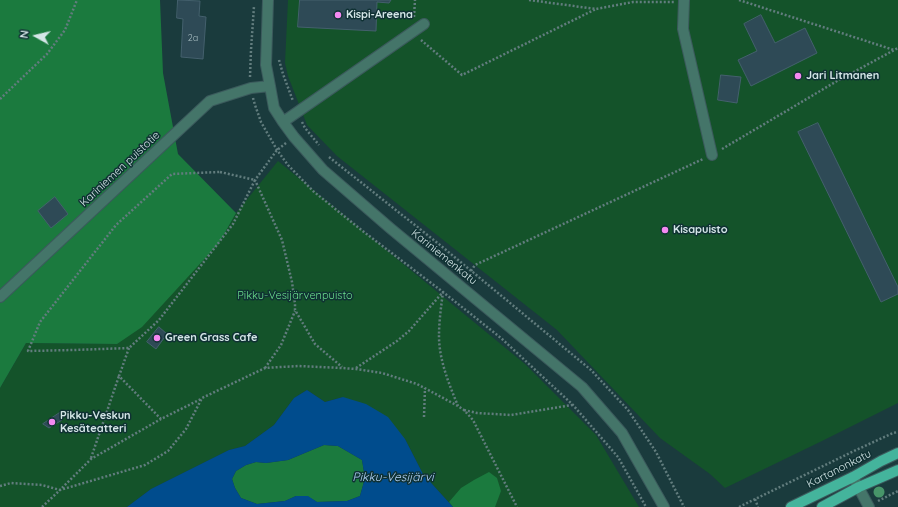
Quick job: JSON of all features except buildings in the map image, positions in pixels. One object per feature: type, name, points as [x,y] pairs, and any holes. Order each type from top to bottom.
[{"type":"main road","name":"Kartanonkatu","points":[[791,507],[898,453]]},
{"type":"main road","points":[[822,507],[898,470]]},
{"type":"street","name":"Kariniemenkatu","points":[[268,0],[266,65],[274,108],[283,122],[328,175],[582,386],[622,432],[664,507]]},
{"type":"street","points":[[684,1],[683,29],[712,155]]},
{"type":"street","points":[[283,122],[424,24]]},
{"type":"street","name":"Kariniemen puistotie","points":[[0,297],[210,101],[251,88],[270,86]]},
{"type":"street","points":[[853,477],[868,506]]},
{"type":"path","points":[[0,99],[47,54],[65,30],[77,0]]},
{"type":"path","points":[[529,0],[596,9]]},
{"type":"path","points":[[739,0],[894,50]]},
{"type":"path","points":[[412,32],[462,75],[596,9],[633,2],[684,1]]},
{"type":"path","points":[[329,157],[471,272],[475,265],[712,155],[837,80],[898,48]]},
{"type":"path","points":[[279,57],[283,74],[305,128],[319,145]]},
{"type":"path","points":[[91,459],[129,348],[159,320],[233,224],[255,180],[278,150],[305,128]]},
{"type":"path","points":[[129,348],[28,351],[40,322],[116,225],[172,174],[220,172],[255,180]]},
{"type":"path","points":[[255,180],[282,240],[292,282],[295,310],[315,344],[342,368]]},
{"type":"path","points":[[356,369],[409,331],[443,292],[439,336],[440,350],[447,378],[458,406]]},
{"type":"path","points":[[265,368],[281,345],[295,310]]},
{"type":"path","points":[[42,507],[91,459],[161,419],[265,368],[298,366],[356,369],[382,373],[416,384],[458,406],[474,420],[517,507]]},
{"type":"path","points":[[119,376],[161,419]]},
{"type":"path","points":[[424,417],[425,388]]},
{"type":"path","points":[[0,486],[11,483],[42,485],[60,490],[145,465],[168,450],[186,430],[202,398]]},
{"type":"path","points":[[464,410],[477,413],[512,414],[573,405]]},
{"type":"path","points":[[739,507],[854,451],[898,432]]},
{"type":"path","points":[[868,506],[898,491]]},
{"type":"path","points":[[755,499],[758,507]]},
{"type":"green space","points":[[0,0],[160,0],[163,73],[178,154],[236,213],[219,243],[142,327],[117,344],[26,343],[0,388]]},
{"type":"green space","name":"Kisapuisto","points":[[288,0],[898,0],[898,403],[725,488],[710,474],[660,438],[557,330],[337,156],[307,125],[288,76],[285,63]]},
{"type":"green space","name":"Pikku-Vesijärvenpuisto","points":[[278,161],[525,364],[596,435],[639,507],[453,507],[423,474],[405,439],[343,397],[325,402],[307,390],[294,398],[274,425],[245,446],[229,450],[151,489],[127,507],[0,507],[0,388],[26,343],[117,344],[219,243],[236,213]]},
{"type":"green space","points":[[324,445],[338,446],[362,460],[365,478],[360,496],[347,501],[317,502],[307,496],[296,496],[285,501],[257,504],[241,498],[235,488],[232,479],[236,471],[246,465],[256,462],[266,463],[288,460]]},
{"type":"green space","points":[[489,472],[497,478],[501,491],[495,507],[453,507],[449,502],[461,488]]},
{"type":"water","name":"Pikku-Vesijärvi","points":[[307,390],[325,402],[343,397],[366,404],[388,417],[405,439],[423,474],[453,507],[127,507],[151,489],[229,450],[245,446],[274,425],[294,398]],"holes":[[[324,445],[338,446],[362,460],[365,478],[360,496],[347,501],[317,502],[308,496],[296,496],[285,501],[257,504],[241,498],[235,488],[232,479],[236,471],[246,465],[256,462],[266,463],[288,460]]]},
{"type":"place","name":"Kispi-Areena","points":[[338,15]]},
{"type":"place","name":"Jari Litmanen","points":[[798,76]]},
{"type":"place","name":"Kisapuisto","points":[[665,230]]},
{"type":"place","name":"Green Grass Cafe","points":[[157,338]]},
{"type":"place","name":"Pikku-Veskun Kesäteatteri","points":[[52,422]]}]
